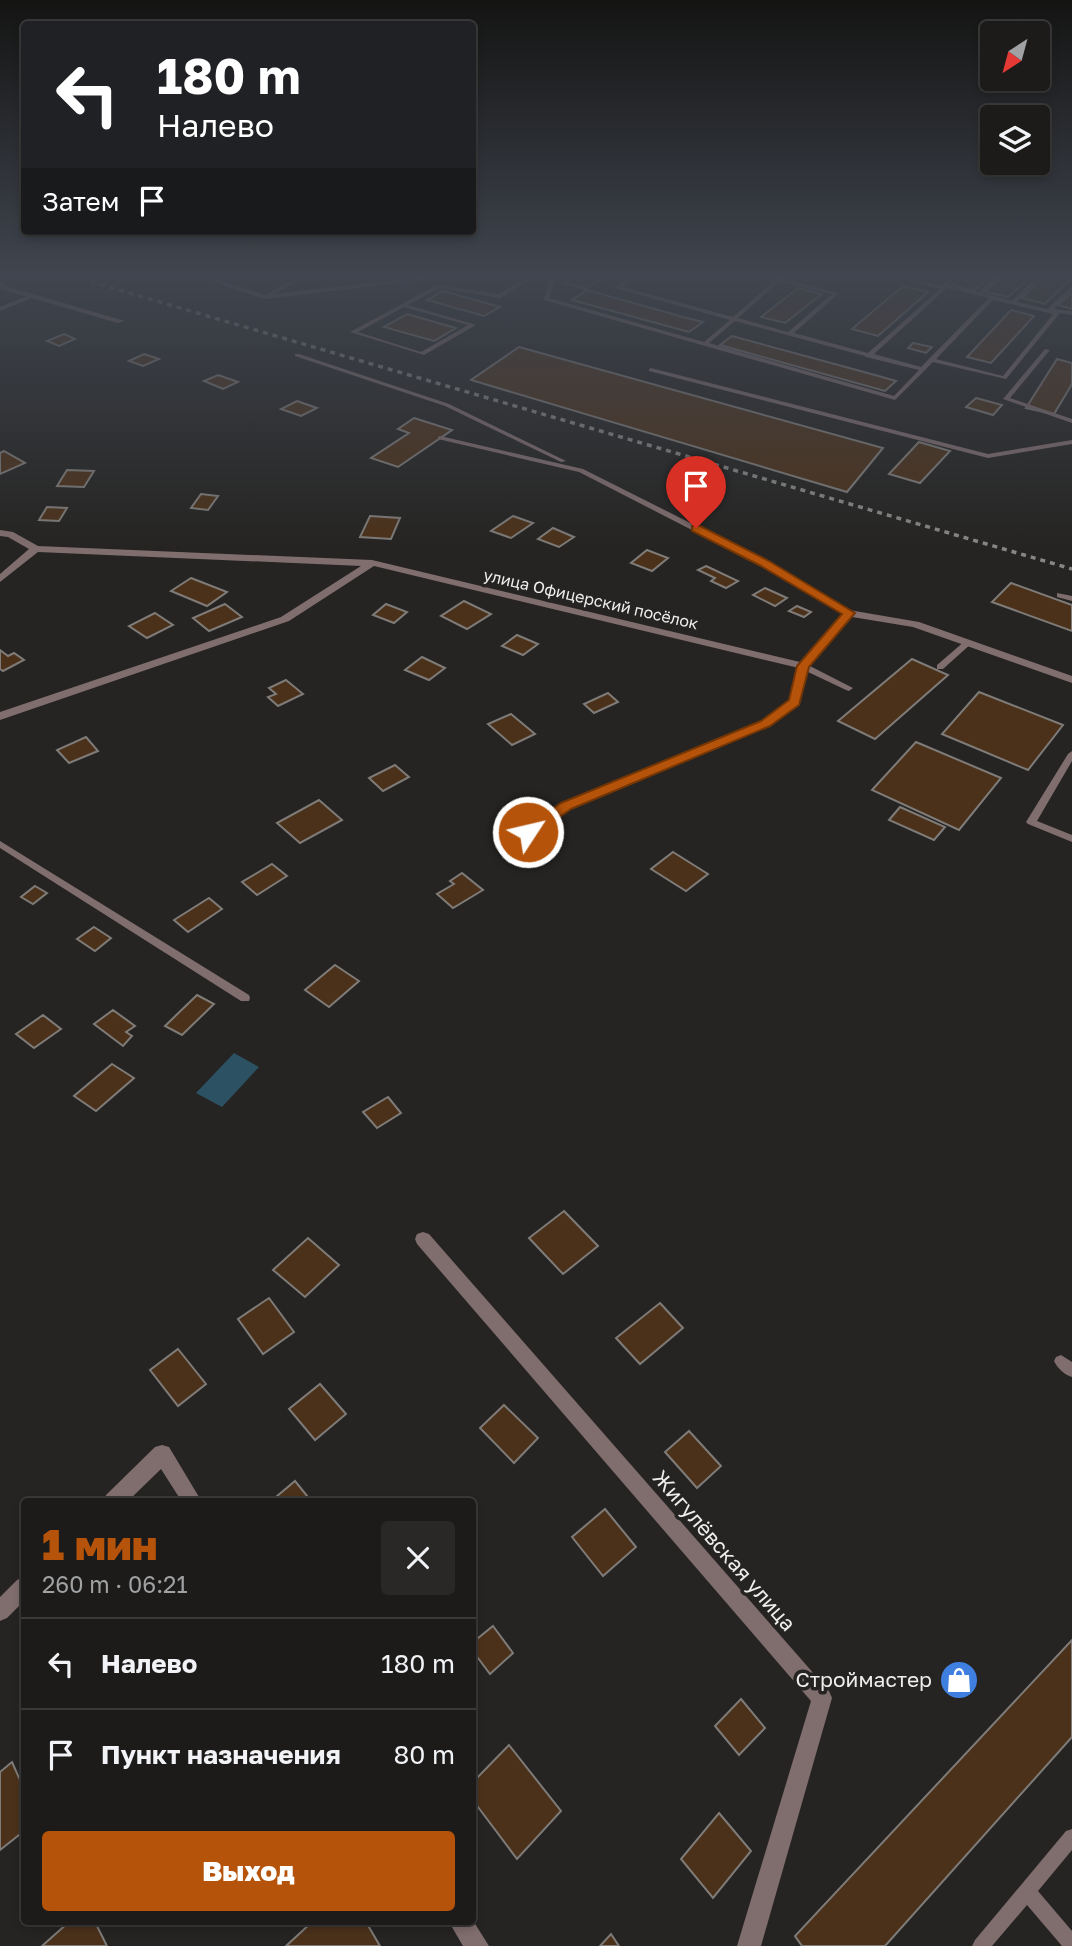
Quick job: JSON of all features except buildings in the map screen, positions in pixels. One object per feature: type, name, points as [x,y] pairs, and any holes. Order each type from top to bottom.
[{"type":"street","name":"улица Офицерский посёлок","points":[[0,533],[10,534],[36,549],[372,563],[803,666]]},
{"type":"street","points":[[0,579],[36,549]]},
{"type":"street","points":[[0,716],[285,619],[372,563]]},
{"type":"street","points":[[803,666],[849,613],[915,624],[1072,680]]},
{"type":"street","name":"Жигулёвская улица","points":[[423,1239],[822,1698],[749,1946]]},
{"type":"street","points":[[117,1498],[162,1454],[190,1498]]},
{"type":"street","points":[[0,1611],[21,1590]]},
{"type":"street","points":[[463,1925],[477,1946]]},
{"type":"lane","points":[[332,367],[447,405],[765,564],[849,613]]},
{"type":"lane","points":[[785,367],[895,398],[924,367]]},
{"type":"lane","points":[[913,367],[922,369]]},
{"type":"lane","points":[[959,367],[1004,378],[1013,367]]},
{"type":"lane","points":[[1033,367],[1006,399],[1072,421]]},
{"type":"lane","points":[[651,370],[988,456],[1072,442]]},
{"type":"lane","points":[[440,438],[581,470]]},
{"type":"lane","points":[[1060,595],[1072,599]]},
{"type":"lane","points":[[940,667],[968,643]]},
{"type":"lane","points":[[528,832],[566,806],[765,723],[795,702],[803,666],[849,688]]},
{"type":"lane","points":[[1072,754],[1031,822],[1072,839]]},
{"type":"lane","points":[[0,844],[245,998]]},
{"type":"lane","points":[[1060,1361],[1072,1371]]},
{"type":"lane","points":[[981,1946],[1072,1837]]},
{"type":"lane","points":[[1027,1891],[1072,1944]]},
{"type":"water","points":[[234,1053],[259,1067],[222,1107],[196,1093]]},
{"type":"railway","points":[[381,367],[1072,569]]},
{"type":"place","name":"Строймастер","points":[[959,1680]]},
{"type":"route","points":[[528,832],[566,806],[765,723],[795,702],[803,666],[849,613],[696,528]]}]
